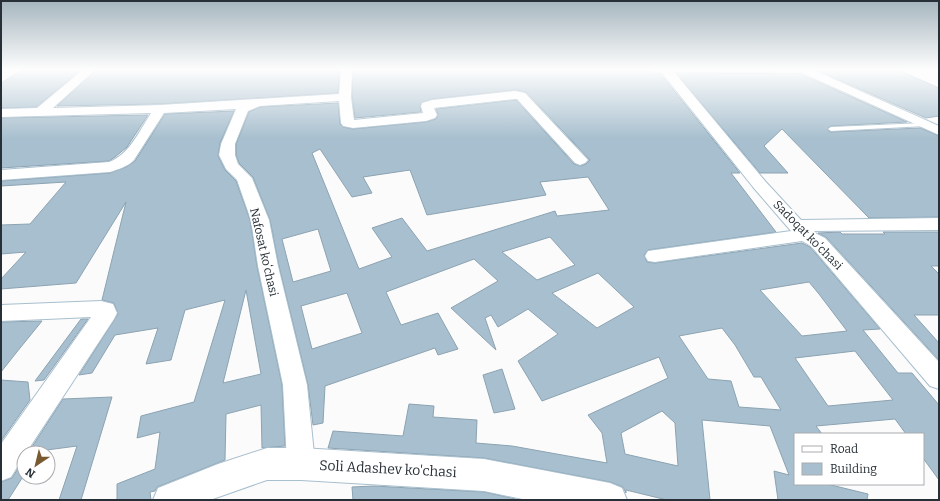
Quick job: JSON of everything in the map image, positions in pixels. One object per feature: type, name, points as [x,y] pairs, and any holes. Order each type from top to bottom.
[{"type":"street","points":[[40,112],[63,92]]},
{"type":"street","points":[[345,92],[348,123],[354,124],[426,117],[430,115],[427,106],[432,104],[515,95],[521,96],[580,160]]},
{"type":"street","name":"Sadoqat koʻchasi","points":[[684,92],[759,184],[801,231],[818,242],[939,379]]},
{"type":"street","points":[[856,92],[939,131]]},
{"type":"street","points":[[1,113],[160,109],[345,97]]},
{"type":"street","name":"Nafosat koʻchasi","points":[[251,104],[242,109],[228,144],[227,155],[231,166],[244,178],[260,220],[268,266],[295,385],[301,464]]},
{"type":"street","points":[[1,175],[120,165],[131,154],[160,109]]},
{"type":"street","points":[[655,256],[801,231],[939,224]]},
{"type":"street","points":[[1,313],[101,309],[105,310],[106,313],[1,467]]},
{"type":"street","name":"Soli Adashev ko'chasi","points":[[170,500],[218,480],[267,464],[301,464],[484,475],[610,500]]},
{"type":"lane","points":[[832,128],[924,125]]},
{"type":"building","points":[[1,92],[54,92],[36,107],[1,108]]},
{"type":"building","points":[[72,92],[338,92],[160,104],[57,106]]},
{"type":"building","points":[[352,92],[493,92],[432,99],[421,103],[421,112],[355,118]]},
{"type":"building","points":[[526,92],[676,92],[740,173],[731,173],[776,232],[648,250],[644,255],[647,262],[655,263],[802,243],[810,247],[880,329],[863,330],[898,373],[912,373],[939,405],[939,480],[924,459],[924,433],[905,433],[895,419],[816,426],[821,433],[794,433],[794,485],[831,485],[868,494],[867,500],[778,500],[774,471],[789,475],[770,426],[702,420],[710,500],[667,500],[626,490],[626,493],[623,487],[610,482],[484,458],[328,448],[333,431],[403,436],[409,404],[434,406],[433,417],[477,420],[476,443],[512,446],[607,463],[602,433],[588,415],[668,378],[659,357],[542,401],[518,361],[558,334],[528,309],[498,327],[491,315],[485,318],[496,350],[451,308],[498,281],[474,259],[386,292],[401,325],[438,313],[458,349],[438,355],[435,348],[325,386],[323,423],[313,425],[308,385],[279,266],[270,220],[253,177],[239,163],[236,155],[236,144],[249,112],[260,107],[338,103],[340,124],[343,127],[353,129],[426,122],[436,119],[438,114],[436,109],[516,100],[574,164],[581,166],[590,160]],"holes":[[[320,149],[352,197],[372,193],[363,177],[410,170],[427,215],[546,195],[540,182],[588,177],[609,210],[557,216],[555,211],[427,251],[402,218],[372,228],[392,257],[359,269],[312,153]],[[318,229],[331,271],[293,282],[282,239]],[[550,237],[575,265],[537,280],[502,252]],[[598,273],[634,307],[597,328],[552,293]],[[809,282],[847,331],[802,336],[760,290]],[[347,293],[362,333],[312,349],[301,306]],[[722,328],[735,345],[754,377],[761,377],[781,410],[739,407],[731,381],[708,379],[679,336]],[[855,351],[893,400],[828,406],[795,358]],[[662,411],[675,423],[678,466],[625,454],[621,433]]]},
{"type":"building","points":[[692,92],[841,92],[907,122],[831,126],[827,129],[830,132],[920,128],[939,136],[939,217],[869,218],[782,129],[764,146],[788,173],[760,173]]},
{"type":"building","points":[[867,92],[939,92],[939,116],[926,118]]},
{"type":"building","points":[[234,111],[220,143],[218,156],[225,170],[236,181],[250,220],[257,266],[282,385],[285,446],[262,448],[261,405],[226,414],[225,460],[157,487],[155,491],[150,492],[151,500],[117,500],[117,484],[155,469],[160,432],[137,438],[141,416],[194,402],[225,300],[185,310],[171,360],[146,364],[158,328],[115,335],[92,373],[79,375],[118,314],[114,303],[102,300],[126,202],[76,283],[1,289],[1,279],[26,252],[1,254],[1,225],[30,224],[66,182],[1,186],[1,181],[110,173],[126,167],[135,161],[165,114]],"holes":[[[246,290],[261,374],[223,383]]]},
{"type":"building","points":[[148,115],[127,147],[109,161],[1,168],[1,118]]},
{"type":"building","points":[[840,232],[842,234],[885,234],[883,232],[939,232],[939,266],[931,266],[939,274],[939,315],[914,315],[939,343],[939,360],[826,237],[818,233]]},
{"type":"building","points":[[81,319],[88,319],[44,380],[35,381]]},
{"type":"building","points":[[42,321],[16,353],[1,372],[1,322]]},
{"type":"building","points":[[502,369],[515,409],[494,413],[483,375]]},
{"type":"building","points":[[1,380],[28,382],[30,400],[1,441]]},
{"type":"building","points":[[112,397],[81,500],[59,500],[77,446],[56,449],[56,445],[33,445],[63,399]]},
{"type":"building","points":[[16,472],[16,485],[18,485],[8,500],[1,500],[1,482],[12,478]]},
{"type":"building","points":[[374,486],[484,492],[520,500],[353,500],[352,487]]}]
